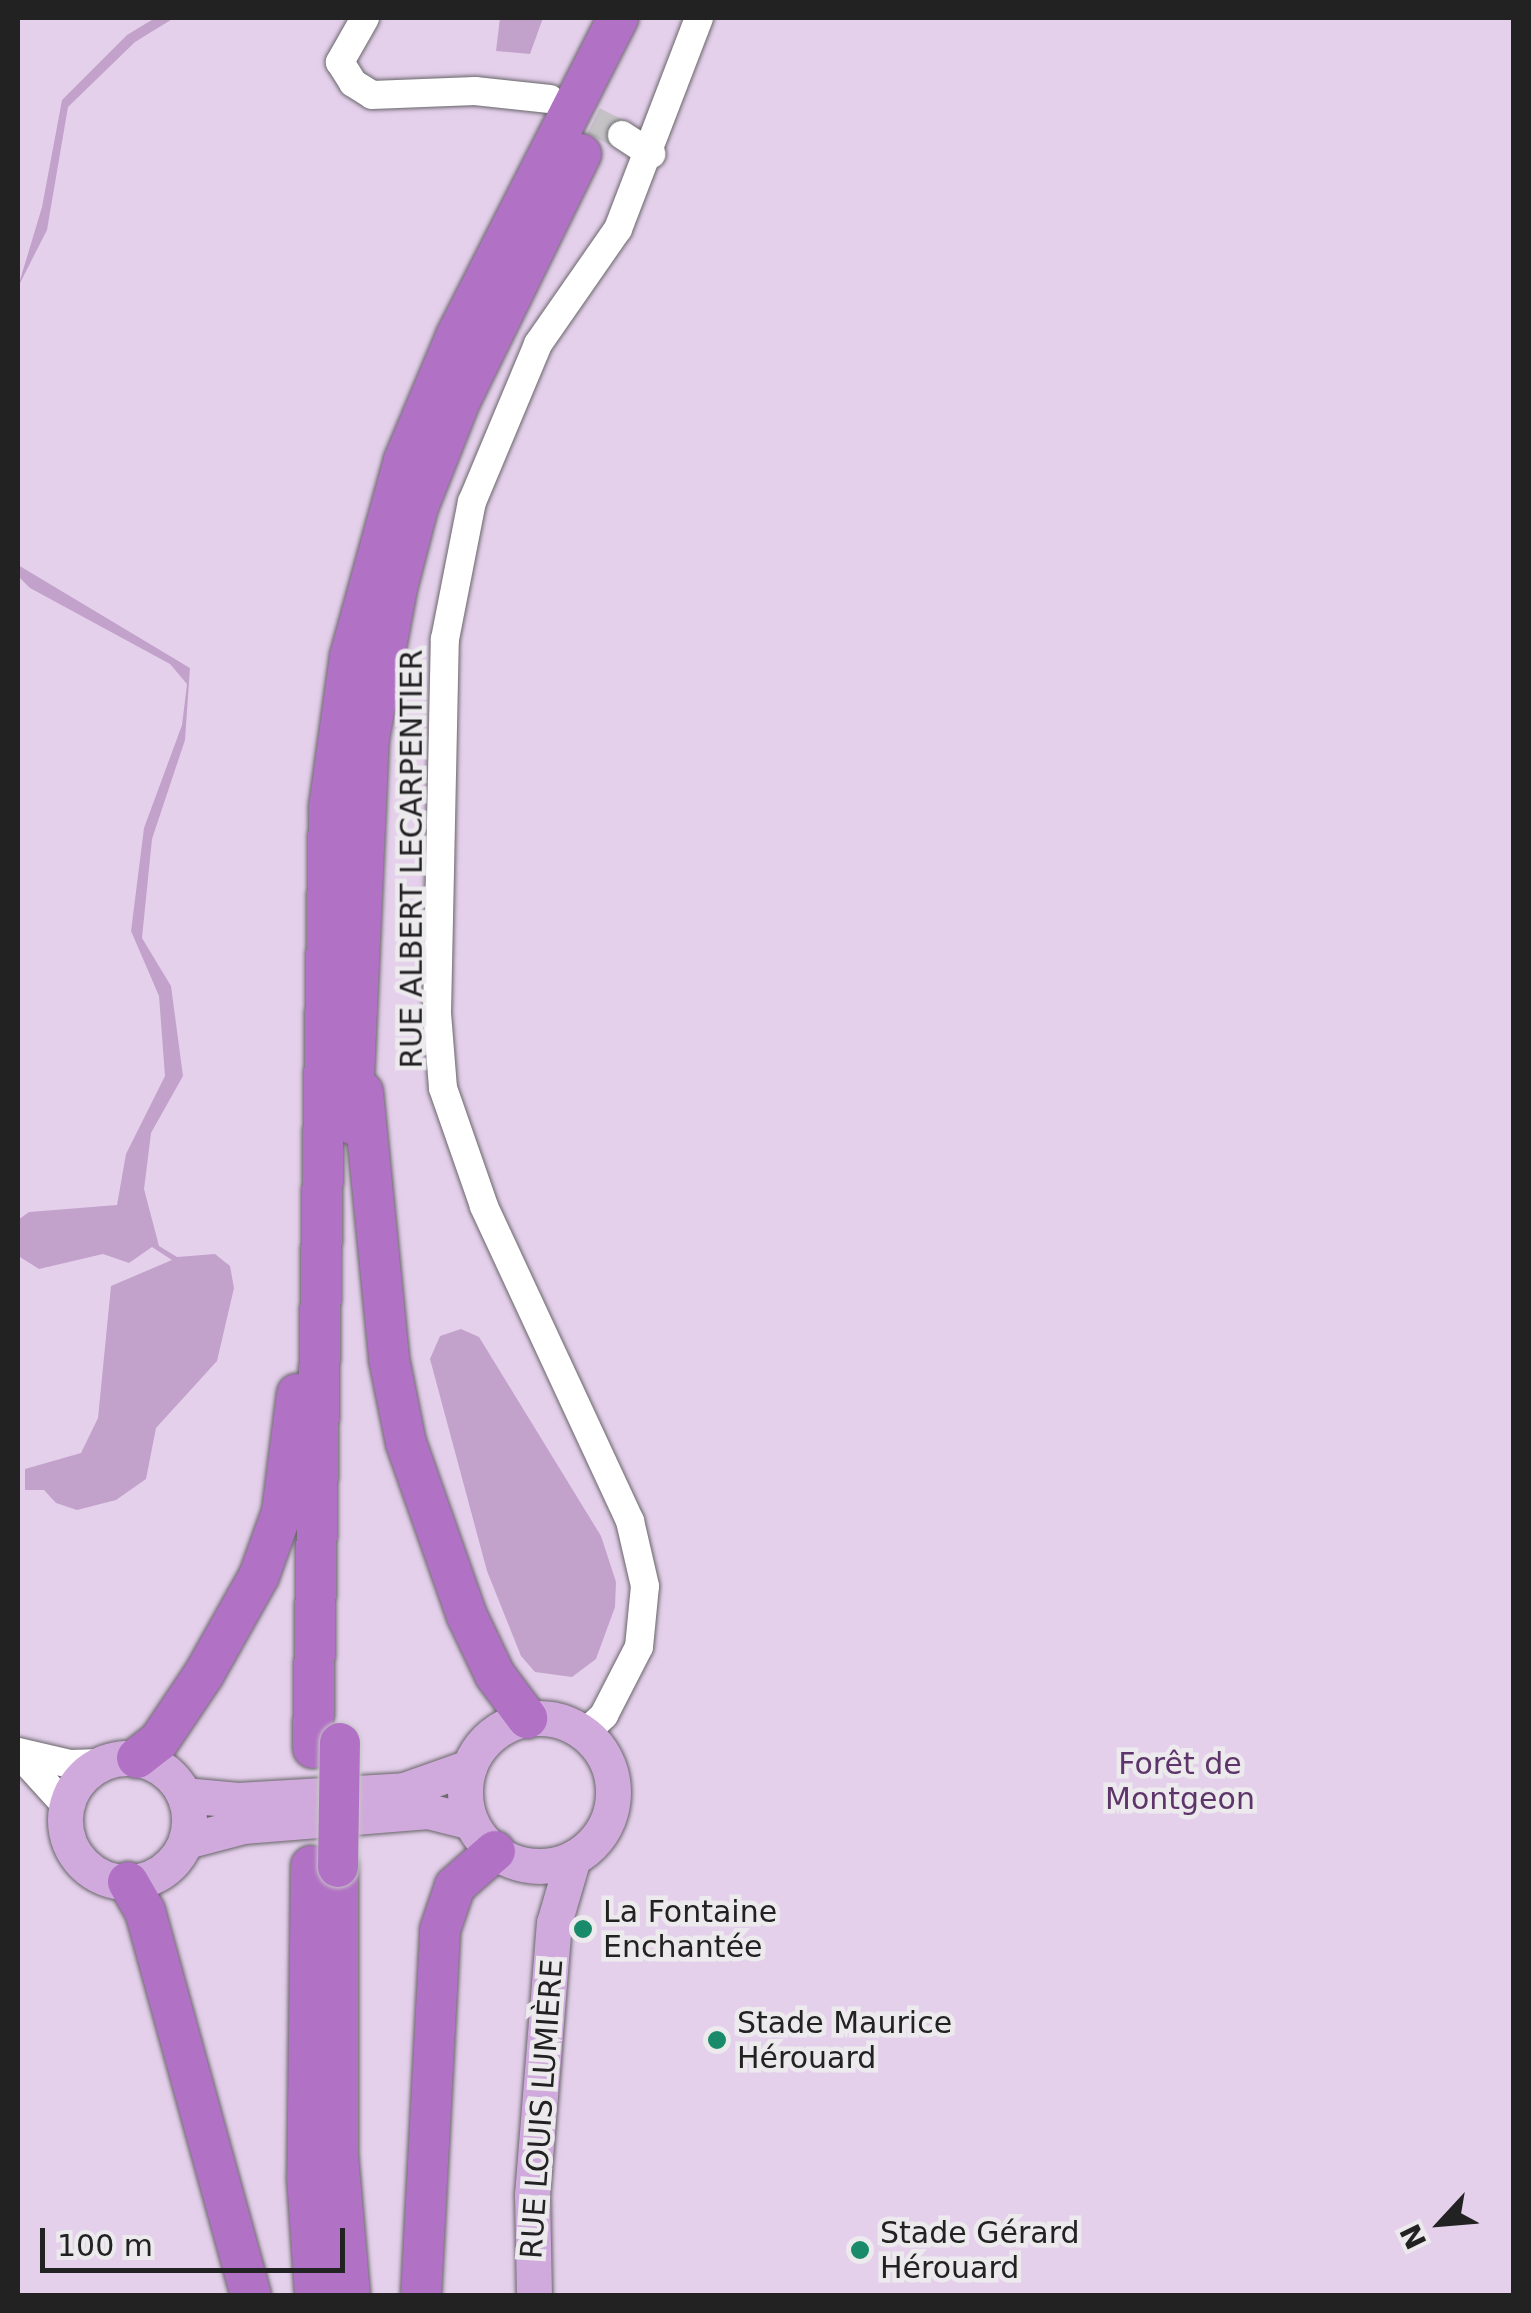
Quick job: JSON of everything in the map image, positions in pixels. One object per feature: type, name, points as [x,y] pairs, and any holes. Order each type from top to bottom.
[{"type":"highway","points":[[327,1746],[326,1061],[330,807],[350,656],[404,460],[456,336],[618,18]]},
{"type":"highway","points":[[315,2296],[307,2178],[324,1867],[354,1004],[369,738],[418,507],[460,400],[619,77],[644,18]]},
{"type":"highway","points":[[354,1004],[389,1359],[406,1444],[467,1616],[496,1676],[527,1718]]},
{"type":"highway","points":[[120,1761],[159,1740],[204,1674],[258,1576],[282,1512],[326,1061]]},
{"type":"highway","points":[[421,2296],[440,1930],[455,1886],[496,1845]]},
{"type":"highway","points":[[324,1867],[338,2155],[350,2296]]},
{"type":"highway","points":[[128,1882],[145,1910],[251,2296]]},
{"type":"main road","points":[[184,1795],[238,1800],[404,1790],[469,1767],[491,1734],[527,1718],[558,1720],[585,1733],[602,1752],[613,1799],[607,1822],[574,1858],[496,1845],[428,1811],[243,1826],[186,1841],[163,1870],[128,1882],[98,1874],[75,1852],[64,1822],[67,1807],[86,1774],[120,1761],[165,1772],[184,1795],[186,1841]]},
{"type":"main road","points":[[469,1767],[496,1845],[554,1923]]},
{"type":"main road","name":"RUE LOUIS LUMIÈRE","points":[[534,2296],[532,2195],[554,1923],[574,1858]]},
{"type":"street","points":[[365,18],[340,62],[353,83],[372,95],[476,91],[550,99]]},
{"type":"street","name":"RUE ALBERT LECARPENTIER","points":[[585,1733],[610,1704],[639,1647],[645,1586],[630,1522],[484,1206],[443,1088],[437,1013],[445,639],[472,502],[538,344],[618,230],[699,18]]},
{"type":"street","points":[[622,135],[650,154]]},
{"type":"street","points":[[18,1753],[70,1764],[120,1761]]},
{"type":"street","points":[[18,1753],[67,1807]]},
{"type":"green space","name":"Forêt de Montgeon","points":[[18,18],[1513,18],[1513,2295],[18,2295]]},
{"type":"shaded area","points":[[155,18],[174,18],[135,42],[68,107],[47,230],[18,287],[42,207],[62,100],[127,35]]},
{"type":"shaded area","points":[[500,18],[543,18],[530,54],[496,51]]},
{"type":"shaded area","points":[[18,565],[190,668],[185,740],[152,839],[142,938],[171,986],[183,1076],[151,1133],[144,1189],[159,1246],[177,1257],[215,1254],[230,1266],[234,1288],[217,1361],[156,1428],[146,1479],[116,1500],[77,1510],[56,1503],[44,1490],[25,1490],[25,1469],[81,1453],[98,1418],[111,1286],[172,1260],[152,1247],[129,1263],[103,1254],[39,1269],[20,1257],[18,1220],[29,1212],[117,1205],[126,1154],[165,1076],[159,996],[131,931],[144,828],[182,725],[187,684],[170,664],[30,588],[18,576]]},
{"type":"shaded area","points":[[461,1329],[479,1337],[601,1536],[616,1582],[615,1607],[596,1659],[572,1677],[535,1672],[521,1656],[487,1571],[430,1359],[440,1336]]},
{"type":"tunnel","points":[[556,102],[622,135]]},
{"type":"place","name":"La Fontaine Enchantée","points":[[583,1929]]},
{"type":"place","name":"Stade Maurice Hérouard","points":[[717,2040]]},
{"type":"place","name":"Stade Gérard Hérouard","points":[[860,2250]]}]
